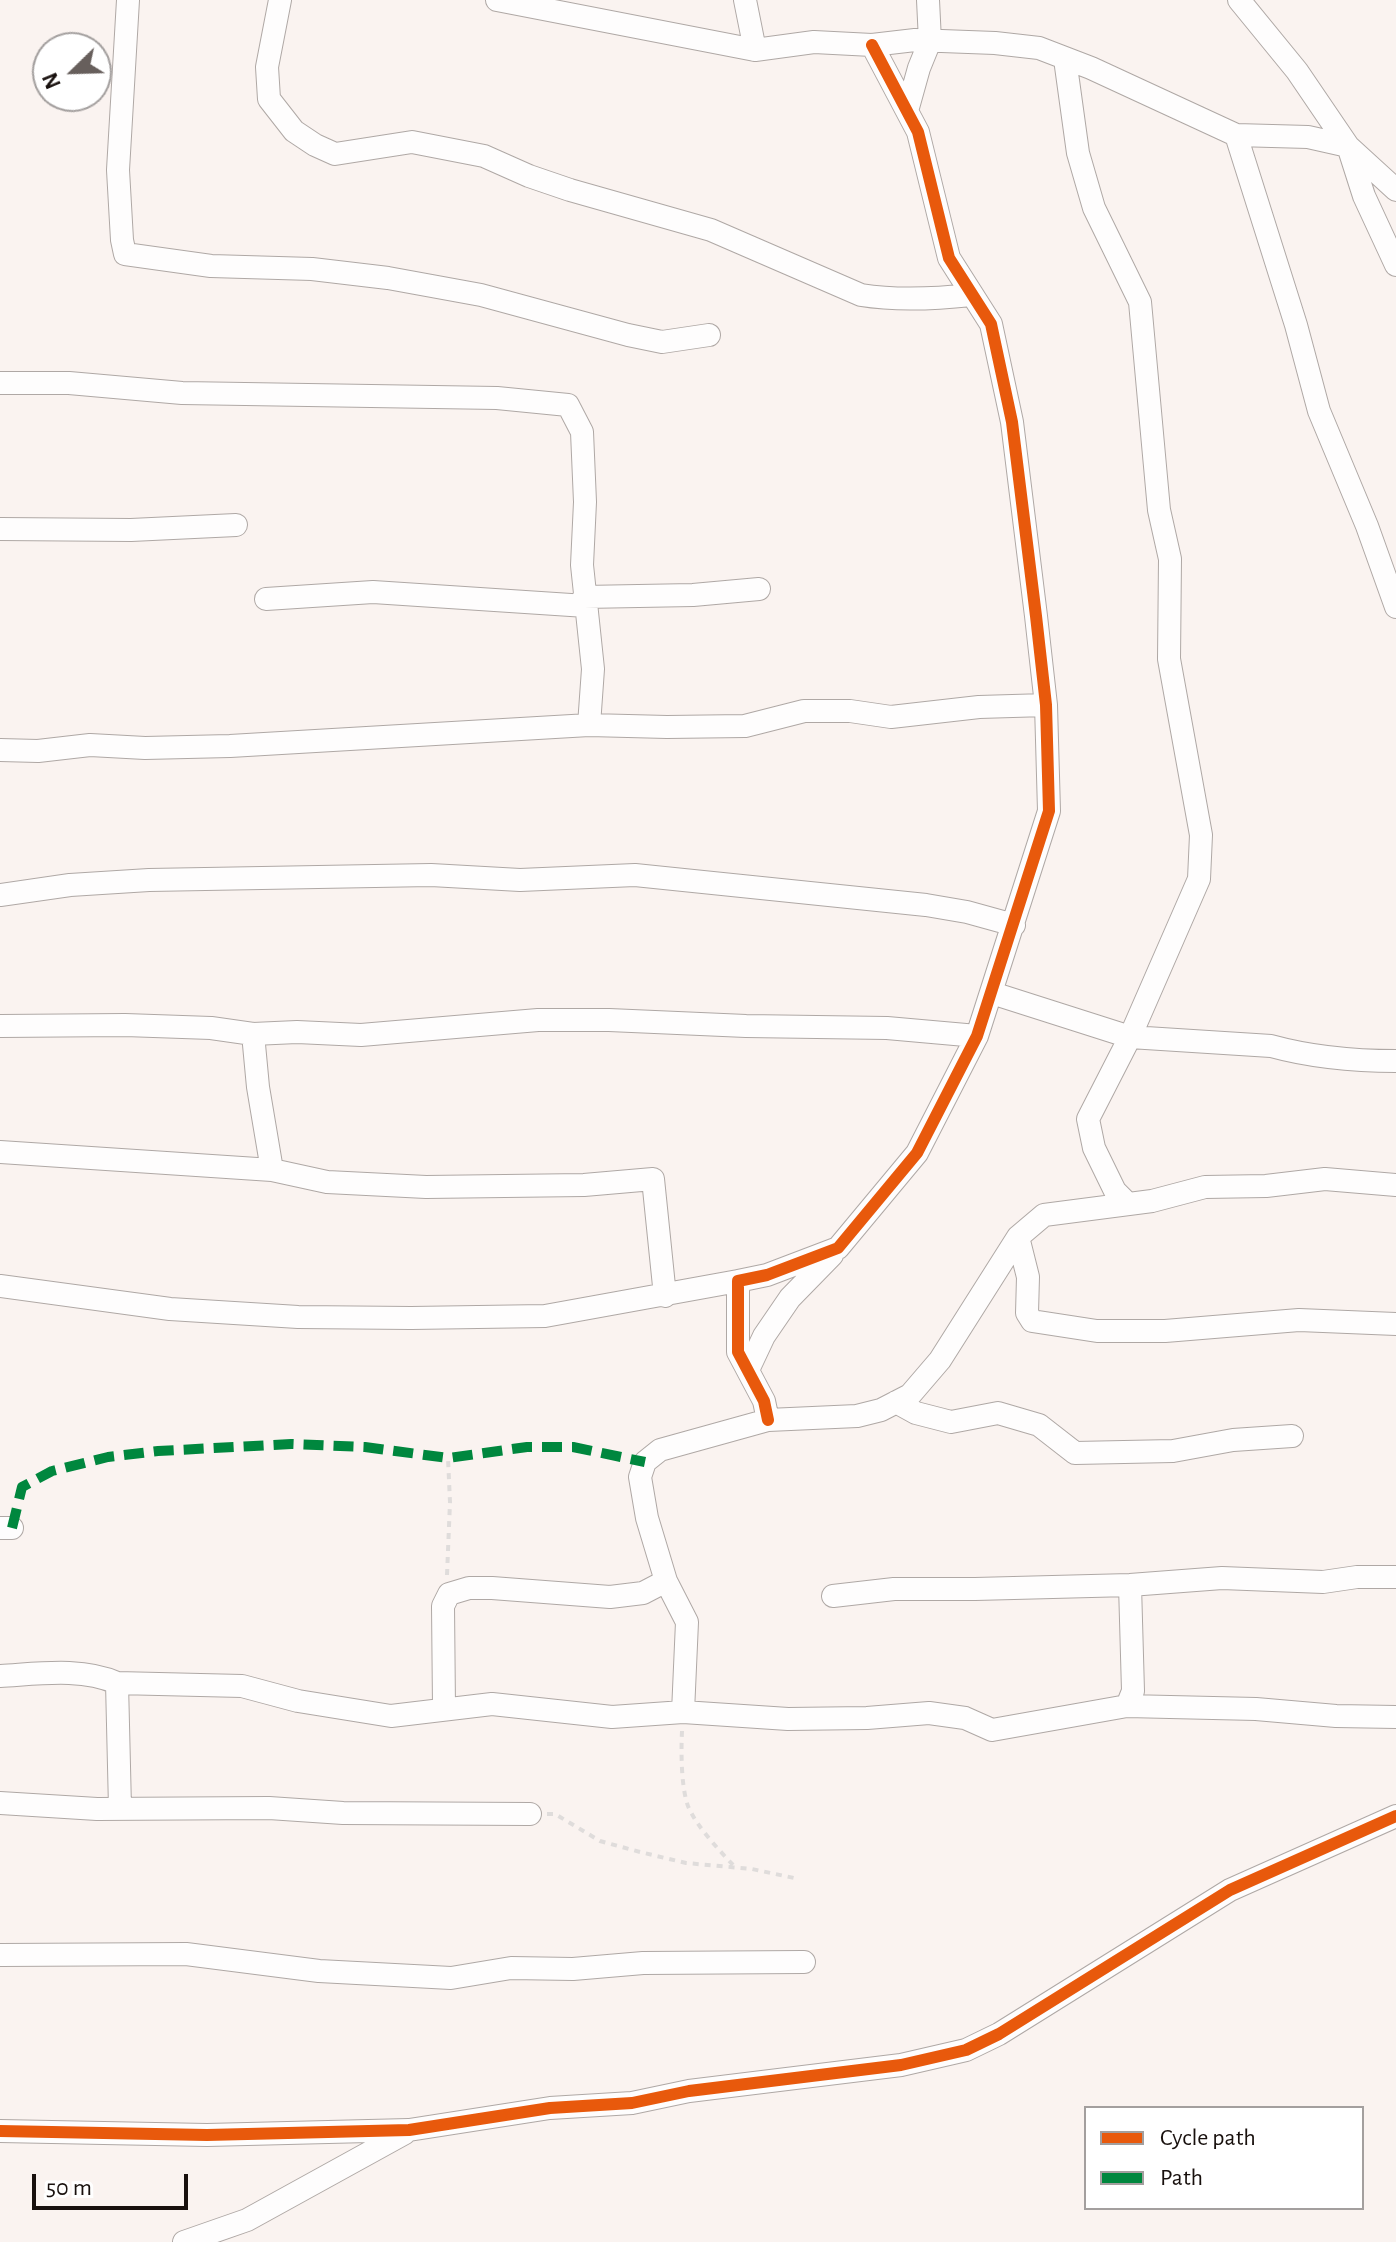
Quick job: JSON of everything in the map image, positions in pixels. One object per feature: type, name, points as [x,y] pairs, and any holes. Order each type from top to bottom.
[{"type":"street","points":[[128,0],[118,170],[125,254],[211,266],[312,269],[388,278],[481,295],[662,342],[709,335]]},
{"type":"street","points":[[280,0],[267,67],[269,99],[294,131],[335,154],[412,142],[484,156],[570,190],[711,230],[861,295],[927,300],[971,295]]},
{"type":"street","points":[[745,0],[755,50]]},
{"type":"street","points":[[907,111],[930,41],[928,0]]},
{"type":"street","points":[[1239,0],[1297,71],[1348,146],[1396,190]]},
{"type":"street","points":[[511,1],[755,50],[814,42],[872,45],[915,40],[1039,48],[1236,135],[1308,137],[1348,146]]},
{"type":"street","points":[[748,1370],[764,1336],[790,1298],[838,1248],[917,1153],[977,1036],[1049,811],[1046,705],[1012,422],[991,324],[949,258],[918,132],[872,45]]},
{"type":"street","points":[[1065,59],[1078,153],[1094,208],[1140,302],[1159,510],[1170,559],[1169,659],[1201,835],[1199,879],[1130,1037],[1088,1119],[1094,1148],[1115,1191],[1126,1202]]},
{"type":"street","points":[[1236,135],[1296,325],[1319,411],[1367,526],[1396,607]]},
{"type":"street","points":[[1348,146],[1364,196],[1396,265]]},
{"type":"street","points":[[0,383],[69,383],[182,393],[497,398],[568,405],[582,432],[585,502],[582,565],[593,669],[589,725]]},
{"type":"street","points":[[0,529],[131,530],[236,525]]},
{"type":"street","points":[[266,599],[373,592],[585,601],[759,589]]},
{"type":"street","points":[[0,750],[38,751],[90,745],[145,748],[230,746],[589,725],[745,726],[804,711],[850,711],[891,717],[979,707],[1046,705]]},
{"type":"street","points":[[0,895],[70,885],[149,880],[431,875],[520,880],[635,875],[926,905],[1014,925]]},
{"type":"street","points":[[992,993],[1130,1037],[1271,1046],[1338,1058],[1396,1061]]},
{"type":"street","points":[[0,1026],[125,1025],[211,1028],[253,1034],[297,1032],[361,1035],[538,1020],[609,1020],[902,1029],[977,1036]]},
{"type":"street","points":[[253,1034],[272,1170]]},
{"type":"street","points":[[0,1152],[272,1170],[327,1182],[426,1187],[584,1185],[653,1179],[665,1296]]},
{"type":"street","points":[[683,1712],[687,1622],[666,1581],[647,1518],[640,1477],[645,1462],[660,1450],[768,1420],[857,1416],[881,1410],[910,1395],[940,1360],[1018,1237],[1044,1215],[1152,1201],[1205,1187],[1266,1186],[1325,1179],[1396,1185]]},
{"type":"street","points":[[1018,1237],[1028,1277],[1027,1313],[1032,1321],[1097,1331],[1165,1331],[1299,1320],[1396,1324]]},
{"type":"street","points":[[0,1286],[170,1309],[298,1317],[545,1316],[767,1275],[838,1248]]},
{"type":"street","points":[[767,1275],[790,1298]]},
{"type":"street","points":[[738,1281],[738,1352],[764,1401],[768,1420]]},
{"type":"street","points":[[896,1402],[916,1413],[951,1422],[998,1413],[1039,1425],[1075,1453],[1173,1451],[1233,1440],[1292,1436]]},
{"type":"street","points":[[833,1596],[894,1589],[1130,1585],[1222,1578],[1323,1582],[1357,1577],[1396,1577]]},
{"type":"street","points":[[444,1707],[443,1606],[449,1594],[469,1588],[492,1588],[610,1597],[643,1593],[666,1581]]},
{"type":"street","points":[[1127,1706],[1133,1691],[1130,1585]]},
{"type":"street","points":[[0,1676],[77,1674],[107,1678],[117,1683],[242,1686],[298,1701],[391,1716],[444,1707],[492,1704],[612,1717],[683,1712],[788,1719],[929,1713],[965,1718],[992,1730],[1127,1706],[1396,1717]]},
{"type":"street","points":[[117,1683],[120,1808]]},
{"type":"street","points":[[0,1803],[120,1808],[269,1808],[343,1813],[530,1814]]},
{"type":"street","points":[[0,2131],[207,2135],[409,2130],[550,2108],[632,2103],[689,2091],[901,2065],[966,2050],[1011,2027],[1230,1890],[1396,1816]]},
{"type":"street","points":[[0,1955],[186,1954],[319,1971],[451,1978],[511,1968],[804,1962]]},
{"type":"street","points":[[184,2242],[247,2220],[409,2130]]},
{"type":"path","points":[[448,1458],[450,1502],[446,1569],[449,1594]]},
{"type":"path","points":[[683,1712],[682,1756],[688,1806],[711,1841],[735,1868]]},
{"type":"path","points":[[530,1814],[555,1814],[600,1841],[640,1852],[686,1863],[794,1878]]},
{"type":"marked path","points":[[12,1528],[22,1487],[52,1471],[108,1457],[158,1451],[291,1444],[365,1447],[448,1458],[527,1447],[573,1447],[645,1462]]},
{"type":"cycle path","points":[[768,1420],[764,1401],[738,1352],[738,1281],[767,1275],[838,1248],[917,1153],[977,1036],[1049,811],[1046,705],[1036,616],[1012,422],[991,324],[949,258],[918,132],[872,45]]},
{"type":"cycle path","points":[[0,2131],[207,2135],[409,2130],[550,2108],[632,2103],[689,2091],[901,2065],[966,2050],[999,2034],[1230,1890],[1396,1816]]}]
